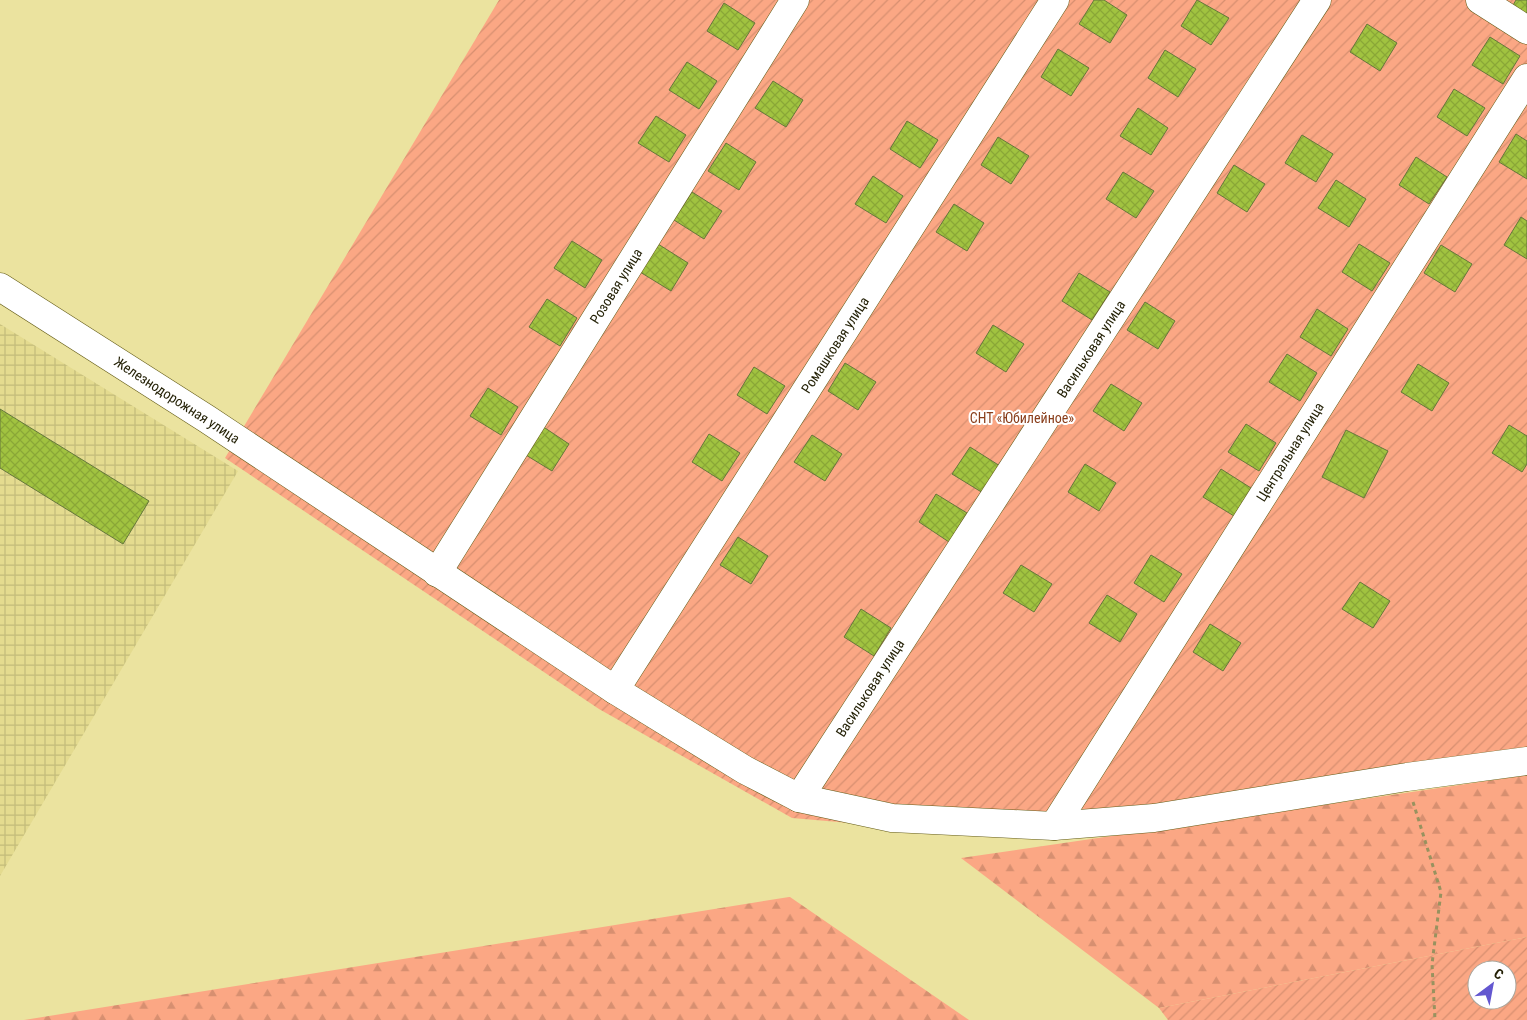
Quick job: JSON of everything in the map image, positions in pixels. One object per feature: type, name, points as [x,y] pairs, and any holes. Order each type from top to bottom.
[{"type":"street","name":"Розовая улица","points":[[437,573],[795,0]]},
{"type":"street","name":"Ромашковая улица","points":[[615,690],[1055,0]]},
{"type":"street","name":"Васильковая улица","points":[[799,798],[1317,0]]},
{"type":"street","points":[[1480,0],[1527,30]]},
{"type":"street","name":"Центральная улица","points":[[1054,826],[1527,78]]},
{"type":"street","name":"Железнодорожная улица","points":[[0,288],[207,419],[615,690],[745,770],[799,798],[892,818],[1054,826],[1154,818],[1407,777],[1527,761]]},
{"type":"path","points":[[1407,777],[1418,823],[1441,892],[1432,964],[1435,1020]]},
{"type":"shaded area","points":[[0,324],[238,471],[0,876]]},
{"type":"green space","name":"СНТ «Юбилейное»","points":[[499,0],[1527,0],[1527,766],[1035,839],[792,818],[599,709],[225,458]]},
{"type":"green space","points":[[1527,775],[1527,937],[1159,1008],[961,858]]},
{"type":"green space","points":[[789,897],[969,1020],[24,1020]]},
{"type":"green space","points":[[1527,937],[1527,1020],[1168,1020],[1159,1008]]},
{"type":"building","points":[[1094,0],[1104,0],[1127,15],[1110,43],[1079,24]]},
{"type":"building","points":[[1197,0],[1229,18],[1211,45],[1181,26]]},
{"type":"building","points":[[1516,0],[1527,0],[1527,16],[1512,7]]},
{"type":"building","points":[[724,3],[755,23],[738,50],[707,31]]},
{"type":"building","points":[[1367,24],[1397,43],[1380,71],[1350,52]]},
{"type":"building","points":[[1490,37],[1520,56],[1503,84],[1472,65]]},
{"type":"building","points":[[1058,49],[1089,68],[1071,96],[1041,77]]},
{"type":"building","points":[[1165,50],[1196,69],[1178,97],[1148,78]]},
{"type":"building","points":[[687,62],[717,81],[699,109],[669,90]]},
{"type":"building","points":[[773,81],[803,100],[786,127],[755,108]]},
{"type":"building","points":[[1454,89],[1485,108],[1467,136],[1437,117]]},
{"type":"building","points":[[1138,108],[1168,128],[1151,155],[1120,136]]},
{"type":"building","points":[[656,116],[686,135],[669,162],[638,143]]},
{"type":"building","points":[[907,121],[938,140],[920,168],[890,149]]},
{"type":"building","points":[[1516,134],[1527,141],[1527,179],[1499,162]]},
{"type":"building","points":[[1302,135],[1333,154],[1316,182],[1285,163]]},
{"type":"building","points":[[998,137],[1029,156],[1011,184],[981,165]]},
{"type":"building","points":[[726,143],[756,162],[739,190],[708,171]]},
{"type":"building","points":[[1416,157],[1447,177],[1429,204],[1399,185]]},
{"type":"building","points":[[1234,165],[1265,184],[1247,212],[1217,193]]},
{"type":"building","points":[[1123,172],[1154,191],[1136,218],[1106,199]]},
{"type":"building","points":[[873,176],[903,196],[886,223],[855,204]]},
{"type":"building","points":[[1336,180],[1366,199],[1349,227],[1318,208]]},
{"type":"building","points":[[692,192],[722,211],[704,239],[674,220]]},
{"type":"building","points":[[954,204],[984,223],[967,251],[936,232]]},
{"type":"building","points":[[1521,217],[1527,221],[1527,259],[1504,245]]},
{"type":"building","points":[[572,241],[602,260],[585,288],[554,268]]},
{"type":"building","points":[[658,244],[688,263],[671,291],[640,272]]},
{"type":"building","points":[[1359,244],[1390,263],[1372,291],[1342,272]]},
{"type":"building","points":[[1441,245],[1472,264],[1455,292],[1424,273]]},
{"type":"building","points":[[1079,273],[1110,292],[1092,320],[1062,301]]},
{"type":"building","points":[[547,299],[577,318],[560,346],[529,327]]},
{"type":"building","points":[[1145,302],[1175,321],[1158,349],[1127,330]]},
{"type":"building","points":[[1317,309],[1348,329],[1331,356],[1300,337]]},
{"type":"building","points":[[993,325],[1024,344],[1006,372],[976,353]]},
{"type":"building","points":[[1287,354],[1317,373],[1300,401],[1269,382]]},
{"type":"building","points":[[845,363],[876,382],[858,410],[828,391]]},
{"type":"building","points":[[1418,364],[1449,383],[1432,411],[1401,392]]},
{"type":"building","points":[[754,367],[785,386],[767,414],[737,395]]},
{"type":"building","points":[[1111,384],[1142,403],[1124,431],[1093,411]]},
{"type":"building","points":[[488,388],[518,407],[501,435],[470,416]]},
{"type":"building","points":[[0,409],[149,501],[123,544],[0,468]]},
{"type":"building","points":[[539,424],[569,444],[552,471],[521,452]]},
{"type":"building","points":[[1246,424],[1276,443],[1259,471],[1228,452]]},
{"type":"building","points":[[1509,425],[1527,436],[1527,464],[1522,472],[1492,453]]},
{"type":"building","points":[[1346,430],[1388,451],[1364,498],[1322,477]]},
{"type":"building","points":[[709,434],[740,453],[722,481],[692,462]]},
{"type":"building","points":[[812,435],[842,454],[825,481],[794,462]]},
{"type":"building","points":[[970,447],[1000,466],[983,493],[952,474]]},
{"type":"building","points":[[1085,464],[1116,483],[1099,511],[1068,492]]},
{"type":"building","points":[[1221,469],[1251,488],[1234,516],[1203,497]]},
{"type":"building","points":[[936,494],[967,513],[949,542],[919,522]]},
{"type":"building","points":[[738,537],[768,556],[751,584],[720,565]]},
{"type":"building","points":[[1151,555],[1182,574],[1164,602],[1134,583]]},
{"type":"building","points":[[1021,565],[1052,584],[1034,612],[1003,593]]},
{"type":"building","points":[[1360,582],[1390,601],[1373,628],[1342,609]]},
{"type":"building","points":[[1107,595],[1137,614],[1120,642],[1089,623]]},
{"type":"building","points":[[861,609],[891,628],[874,656],[844,637]]},
{"type":"building","points":[[1210,624],[1241,643],[1223,671],[1193,652]]}]
